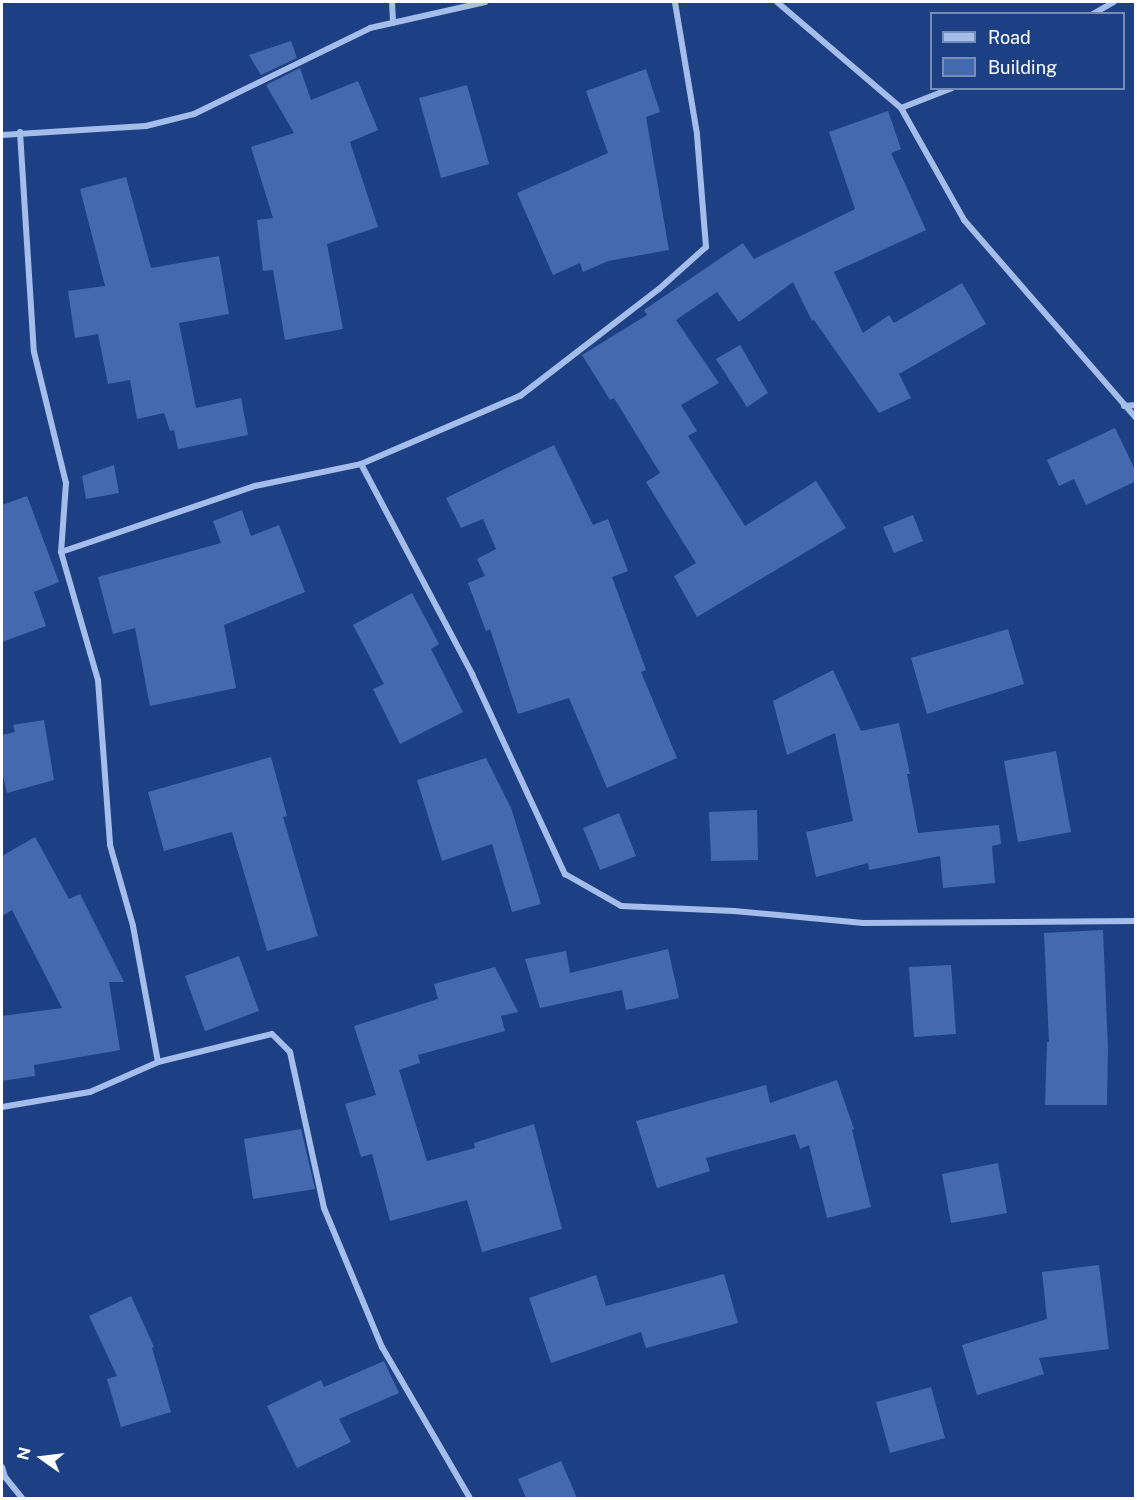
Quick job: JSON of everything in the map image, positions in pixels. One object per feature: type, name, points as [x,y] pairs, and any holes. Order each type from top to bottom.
[{"type":"street","points":[[392,2],[393,23]]},
{"type":"street","points":[[2,135],[20,132],[146,126],[194,114],[370,28],[485,2]]},
{"type":"street","points":[[61,552],[255,486],[362,464],[520,396],[658,290],[706,247],[697,134],[675,2]]},
{"type":"street","points":[[777,2],[901,108],[964,220],[1136,418]]},
{"type":"street","points":[[1096,12],[1114,2]]},
{"type":"street","points":[[901,108],[947,90]]},
{"type":"street","points":[[20,132],[34,352],[66,483],[61,552],[98,680],[110,845],[133,926],[158,1062]]},
{"type":"street","points":[[1124,406],[1136,405]]},
{"type":"street","points":[[362,464],[472,674],[566,874],[621,906],[735,911],[863,923],[1136,921]]},
{"type":"street","points":[[2,1107],[90,1092],[158,1062],[272,1034],[290,1052],[324,1208],[382,1347],[470,1498]]},
{"type":"street","points":[[2,1467],[5,1477],[22,1498]]},
{"type":"building","points":[[291,41],[297,58],[261,75],[249,55]]},
{"type":"building","points":[[300,68],[311,100],[358,81],[378,130],[350,142],[378,227],[327,244],[343,329],[285,340],[273,270],[263,271],[257,220],[273,218],[251,147],[294,133],[266,85]]},
{"type":"building","points":[[646,69],[660,112],[646,117],[669,250],[608,261],[583,272],[580,263],[553,275],[517,193],[608,153],[586,91]]},
{"type":"building","points":[[467,85],[489,164],[441,178],[419,98]]},
{"type":"building","points":[[888,111],[901,149],[891,153],[926,230],[834,272],[863,333],[889,315],[894,323],[962,283],[986,324],[899,374],[911,398],[879,413],[814,320],[812,321],[793,282],[739,322],[717,292],[676,320],[719,383],[681,405],[697,431],[688,436],[745,526],[816,481],[846,528],[697,617],[674,576],[696,563],[646,482],[660,473],[614,398],[610,400],[582,355],[647,315],[644,310],[743,243],[754,259],[855,209],[829,132]]},
{"type":"building","points":[[126,177],[151,268],[219,256],[229,314],[179,323],[196,408],[241,398],[248,435],[178,449],[174,430],[170,431],[164,413],[137,419],[130,380],[108,384],[98,334],[75,338],[68,291],[105,286],[80,189]]},
{"type":"building","points":[[740,345],[768,393],[747,407],[716,359]]},
{"type":"building","points":[[1115,428],[1136,472],[1136,481],[1086,505],[1074,479],[1059,486],[1047,460]]},
{"type":"building","points":[[554,445],[593,525],[608,519],[628,571],[612,577],[646,670],[641,672],[677,758],[607,788],[569,698],[518,714],[490,629],[486,631],[468,583],[485,576],[477,559],[496,549],[483,519],[461,528],[446,498]]},
{"type":"building","points":[[114,465],[119,493],[86,499],[82,476]]},
{"type":"building","points":[[27,496],[59,582],[34,592],[46,626],[2,642],[2,505]]},
{"type":"building","points":[[242,510],[251,536],[279,525],[305,592],[224,625],[236,688],[150,706],[135,628],[113,634],[98,577],[221,543],[213,521]]},
{"type":"building","points":[[913,515],[923,541],[894,553],[883,527]]},
{"type":"building","points":[[412,593],[439,644],[431,649],[463,712],[400,744],[373,689],[384,684],[353,625]]},
{"type":"building","points":[[1008,629],[1024,684],[927,714],[911,658]]},
{"type":"building","points":[[833,670],[861,731],[899,723],[910,774],[907,774],[918,833],[999,825],[1001,844],[992,846],[995,883],[943,888],[940,856],[869,870],[868,863],[816,877],[806,832],[853,821],[835,733],[787,755],[773,701]]},
{"type":"building","points":[[44,720],[54,780],[7,793],[2,772],[2,735],[15,732],[13,725]]},
{"type":"building","points":[[1056,751],[1071,832],[1018,842],[1004,761]]},
{"type":"building","points":[[271,757],[287,816],[283,817],[318,936],[267,951],[232,832],[164,851],[148,792]]},
{"type":"building","points":[[486,758],[511,808],[541,904],[512,912],[492,844],[442,861],[417,780]]},
{"type":"building","points":[[757,810],[758,860],[711,861],[709,812]]},
{"type":"building","points":[[619,813],[636,856],[600,870],[583,828]]},
{"type":"building","points":[[35,837],[69,899],[80,894],[124,982],[109,982],[120,1050],[34,1065],[35,1076],[2,1081],[2,1016],[62,1008],[12,910],[2,916],[2,856]]},
{"type":"building","points":[[1103,930],[1108,1048],[1107,1105],[1045,1105],[1047,1042],[1049,1042],[1044,933]]},
{"type":"building","points":[[668,949],[679,998],[626,1010],[622,990],[540,1008],[525,959],[566,951],[570,973]]},
{"type":"building","points":[[239,956],[259,1011],[205,1031],[185,976]]},
{"type":"building","points":[[951,965],[956,1034],[914,1037],[909,967]]},
{"type":"building","points":[[495,967],[518,1012],[501,1016],[505,1031],[418,1055],[420,1063],[399,1070],[427,1161],[475,1148],[474,1143],[534,1124],[562,1229],[482,1252],[467,1200],[390,1221],[372,1154],[361,1157],[345,1104],[376,1095],[354,1026],[438,999],[434,984]]},
{"type":"building","points":[[837,1080],[854,1129],[852,1130],[871,1207],[827,1218],[809,1145],[800,1149],[795,1134],[706,1158],[710,1171],[657,1188],[636,1121],[766,1085],[770,1103]]},
{"type":"building","points":[[301,1129],[315,1189],[253,1199],[244,1139]]},
{"type":"building","points":[[998,1163],[1007,1213],[951,1223],[942,1174]]},
{"type":"building","points":[[1099,1265],[1109,1349],[1039,1358],[1044,1374],[977,1395],[962,1345],[1047,1319],[1042,1272]]},
{"type":"building","points":[[724,1274],[738,1323],[646,1348],[641,1332],[551,1363],[529,1298],[596,1275],[606,1306]]},
{"type":"building","points":[[131,1296],[154,1347],[152,1348],[171,1412],[121,1427],[107,1379],[117,1376],[89,1316]]},
{"type":"building","points":[[384,1361],[399,1393],[339,1419],[351,1442],[297,1468],[267,1406],[321,1380],[324,1387]]},
{"type":"building","points":[[931,1387],[945,1438],[890,1453],[876,1402]]},
{"type":"building","points":[[561,1461],[577,1498],[526,1498],[518,1479]]}]
